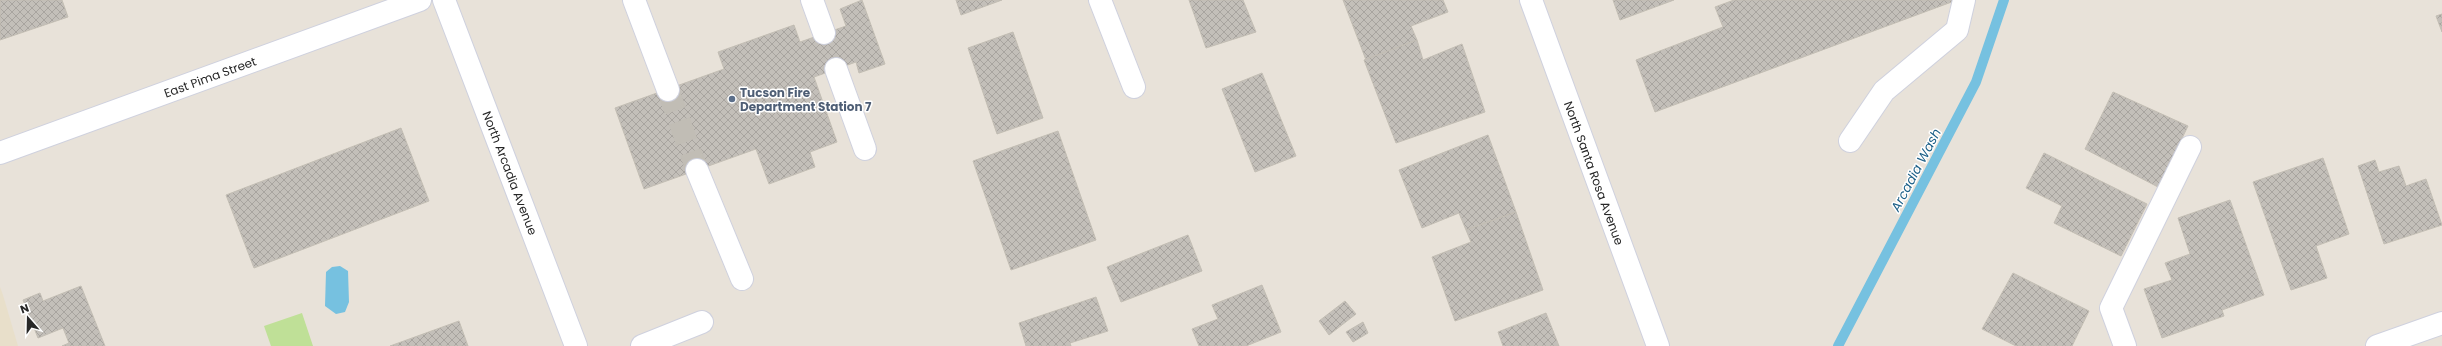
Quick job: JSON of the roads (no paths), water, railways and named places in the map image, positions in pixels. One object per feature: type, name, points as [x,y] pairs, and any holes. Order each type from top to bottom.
[{"type":"street","name":"East Pima Street","points":[[0,153],[420,0]]},
{"type":"street","name":"North Arcadia Avenue","points":[[444,0],[576,346]]},
{"type":"street","points":[[634,0],[668,90]]},
{"type":"street","points":[[812,0],[824,33]]},
{"type":"street","points":[[1100,0],[1134,87]]},
{"type":"street","name":"North Santa Rosa Avenue","points":[[1531,0],[1658,346]]},
{"type":"street","points":[[1850,141],[1884,91],[1957,30],[1964,0]]},
{"type":"street","points":[[836,69],[865,149]]},
{"type":"street","points":[[2125,346],[2111,308],[2190,147]]},
{"type":"street","points":[[697,170],[742,279]]},
{"type":"street","points":[[642,346],[702,322]]},
{"type":"street","points":[[2377,346],[2442,323]]},
{"type":"water","points":[[340,266],[348,271],[349,302],[345,312],[336,314],[325,306],[326,272],[332,267]]},
{"type":"waterway","name":"Arcadia Wash","points":[[1838,346],[1976,82],[2004,0]]},
{"type":"tunnel","points":[[668,90],[697,170]]},
{"type":"place","name":"Tucson Fire Department Station 7","points":[[732,99]]}]
